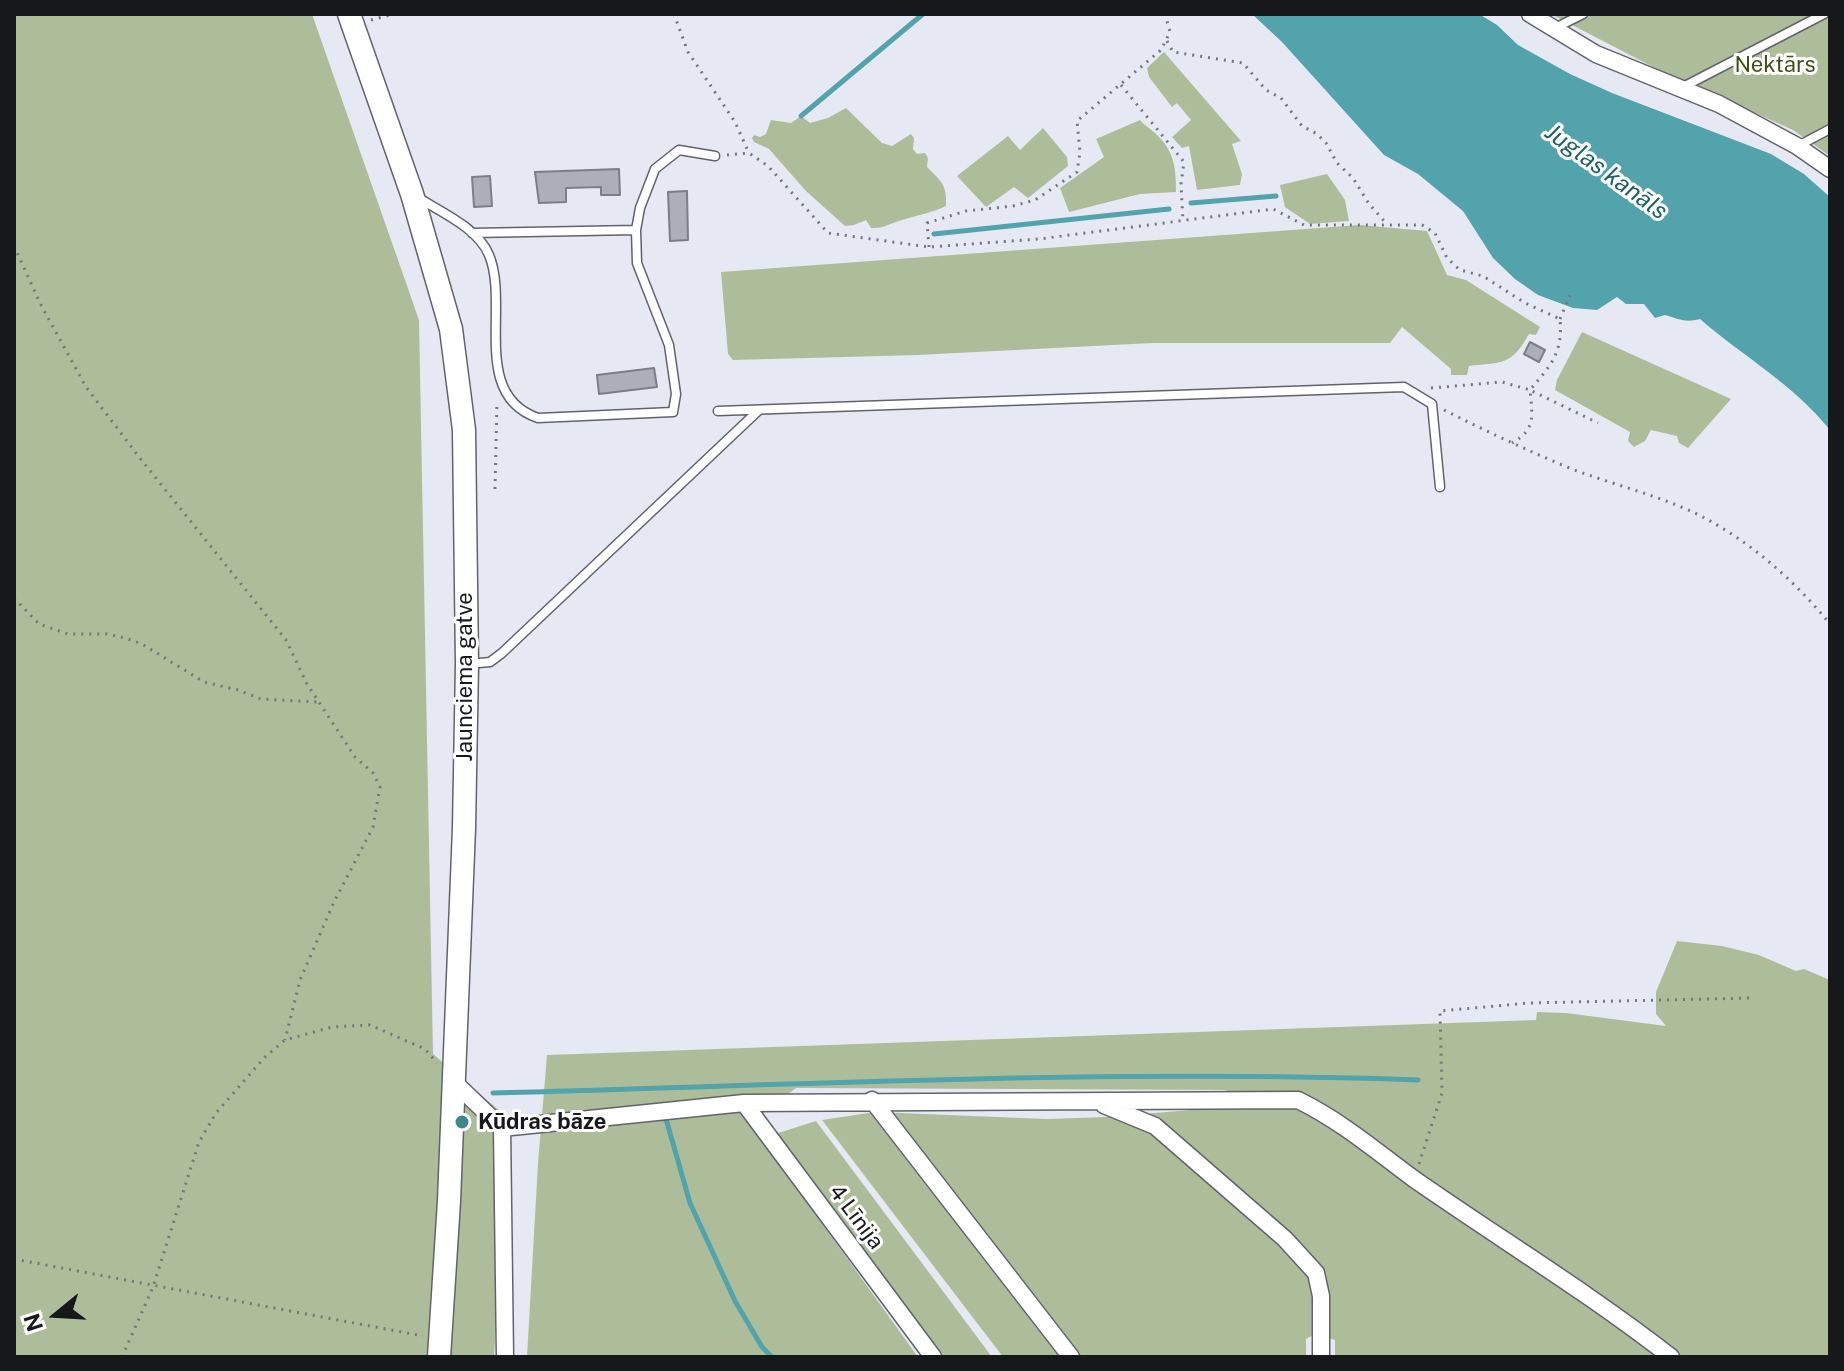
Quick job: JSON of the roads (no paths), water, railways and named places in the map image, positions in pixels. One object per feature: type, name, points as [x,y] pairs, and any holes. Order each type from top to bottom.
[{"type":"main road","name":"Jaunciema gatve","points":[[351,20],[412,194],[451,329],[464,430],[467,664],[464,828],[439,1348]]},
{"type":"street","points":[[1530,14],[1596,54],[1719,104],[1797,146],[1830,169]]},
{"type":"street","points":[[454,1082],[502,1128],[505,1357]]},
{"type":"street","points":[[872,1100],[1071,1357]]},
{"type":"street","points":[[502,1128],[744,1103],[1298,1100],[1329,1115],[1414,1179],[1618,1315],[1671,1357]]},
{"type":"street","points":[[1095,1101],[1155,1126],[1285,1239],[1316,1273],[1321,1296],[1321,1357]]},
{"type":"street","name":"4 Līnija","points":[[744,1103],[933,1357]]},
{"type":"lane","points":[[1555,28],[1583,14]]},
{"type":"lane","points":[[1680,88],[1824,14]]},
{"type":"lane","points":[[1797,146],[1830,129]]},
{"type":"lane","points":[[412,194],[471,233],[489,254],[494,271],[498,370],[508,395],[523,413],[538,418],[673,412],[676,394],[669,345],[637,263],[636,230],[640,208],[655,169],[679,150],[715,156]]},
{"type":"lane","points":[[471,233],[636,230]]},
{"type":"lane","points":[[718,411],[1404,387],[1432,404],[1440,487]]},
{"type":"lane","points":[[467,664],[490,662],[502,653],[759,410]]},
{"type":"lane","points":[[502,653],[511,664]]},
{"type":"water","name":"Juglas kanāls","points":[[1252,14],[1479,14],[1497,25],[1518,45],[1570,74],[1771,154],[1804,174],[1830,197],[1830,430],[1800,398],[1700,319],[1686,321],[1665,315],[1655,318],[1644,304],[1626,304],[1617,297],[1597,310],[1573,308],[1538,295],[1515,279],[1493,258],[1463,211],[1418,174],[1384,155],[1282,42]]},
{"type":"waterway","points":[[801,116],[923,14]]},
{"type":"waterway","points":[[1191,203],[1276,196]]},
{"type":"waterway","points":[[934,234],[1169,209]]},
{"type":"waterway","points":[[493,1093],[1072,1077],[1418,1080]]},
{"type":"waterway","points":[[662,1119],[666,1119],[690,1203],[735,1301],[762,1347],[772,1357]]},
{"type":"place","name":"Kūdras bāze","points":[[462,1122]]},
{"type":"park label","name":"Nektārs","points":[[1775,65]]}]
